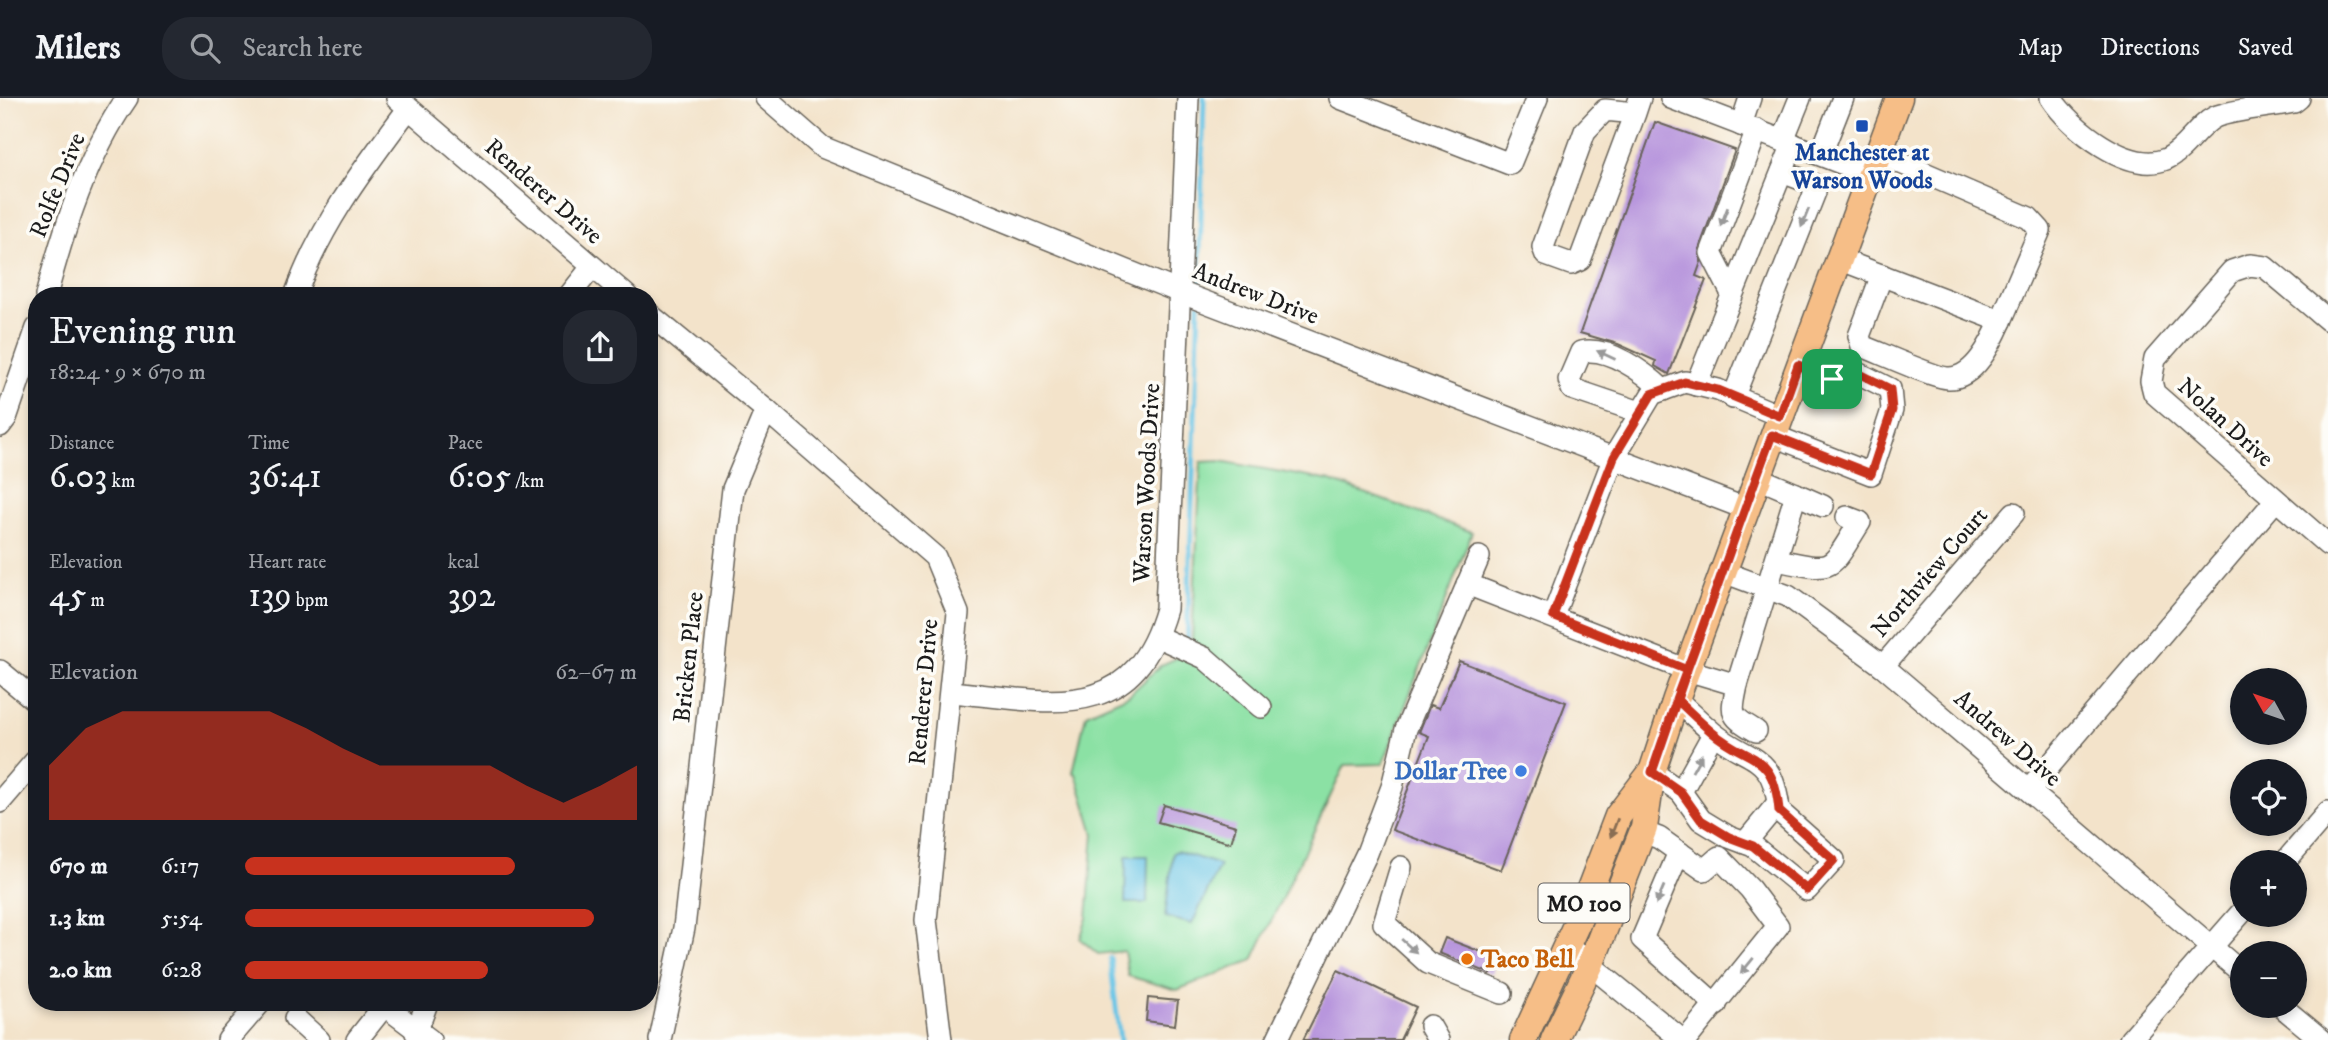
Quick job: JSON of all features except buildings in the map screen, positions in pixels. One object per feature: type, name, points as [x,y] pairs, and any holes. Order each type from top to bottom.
[{"type":"main road","name":"MO 100","points":[[1554,1040],[1591,963],[1643,832],[1652,772],[1676,699],[1744,508],[1899,98]]},
{"type":"main road","name":"MO 100","points":[[1523,1040],[1567,946],[1618,816],[1652,772]]},
{"type":"street","name":"Rolfe Drive","points":[[48,287],[64,229],[107,131],[127,98]]},
{"type":"street","name":"Andrew Drive","points":[[766,98],[822,147],[1193,298],[1744,508]]},
{"type":"street","name":"Warson Woods Drive","points":[[952,692],[1066,703],[1097,695],[1128,678],[1142,663],[1158,637],[1166,609],[1193,298],[1188,98]]},
{"type":"street","points":[[1340,98],[1510,164],[1537,98]]},
{"type":"street","points":[[1671,98],[1700,103],[1749,127],[1821,154],[1874,164],[2029,218],[2040,230],[2001,321],[1979,360],[1965,373],[1948,378],[1862,346],[1858,336],[1882,275]]},
{"type":"street","points":[[1731,292],[1711,253],[1749,127],[1750,98]]},
{"type":"street","points":[[1696,385],[1731,292],[1782,172],[1800,98]]},
{"type":"street","points":[[1821,154],[1843,98]]},
{"type":"street","points":[[2051,98],[2063,114],[2119,157],[2140,164],[2167,159],[2215,117],[2294,102],[2299,98]]},
{"type":"street","points":[[298,287],[339,202],[402,103]]},
{"type":"street","name":"Renderer Drive","points":[[402,103],[616,287]]},
{"type":"street","points":[[1637,105],[1580,260],[1571,264],[1546,255],[1543,247],[1585,131],[1605,110],[1637,105]]},
{"type":"street","points":[[1734,398],[1815,192],[1811,183],[1782,172]]},
{"type":"street","points":[[1839,258],[2001,321]]},
{"type":"street","name":"Nolan Drive","points":[[2328,320],[2265,267],[2250,265],[2232,271],[2155,359],[2151,381],[2154,393],[2275,502],[2328,545]]},
{"type":"street","points":[[576,287],[592,267]]},
{"type":"street","name":"Renderer Drive","points":[[658,321],[766,410],[935,557],[958,613],[952,692],[926,920],[942,1040]]},
{"type":"street","points":[[1640,412],[1572,390],[1569,380],[1581,352],[1593,349],[1645,373],[1663,390]]},
{"type":"street","points":[[0,426],[6,418],[28,354]]},
{"type":"street","points":[[1553,616],[1614,457],[1652,394],[1685,382],[1734,398],[1776,425],[1871,474],[1892,410],[1890,389],[1854,371],[1832,379],[1798,365]]},
{"type":"street","name":"Bricken Place","points":[[660,1040],[684,928],[733,489],[766,410]]},
{"type":"street","points":[[1756,477],[1823,506]]},
{"type":"street","points":[[1756,731],[1733,717],[1731,711],[1796,494]]},
{"type":"street","name":"Nolan Drive","points":[[2029,790],[2275,502]]},
{"type":"street","name":"Northview Court","points":[[1883,666],[2014,513]]},
{"type":"street","points":[[1777,560],[1821,569],[1834,562],[1854,519]]},
{"type":"street","points":[[1277,1040],[1367,853],[1392,788],[1406,729],[1479,557]]},
{"type":"street","name":"Andrew Drive","points":[[1721,571],[1788,596],[1883,666],[2230,963]]},
{"type":"street","points":[[1467,584],[1687,670],[1737,685]]},
{"type":"street","points":[[1158,637],[1205,657],[1261,707]]},
{"type":"street","points":[[0,671],[28,694]]},
{"type":"street","points":[[1652,772],[1681,792],[1701,820],[1745,843],[1807,890],[1834,860],[1779,811],[1777,788],[1763,762],[1713,734],[1676,699]]},
{"type":"street","points":[[1681,792],[1713,734]]},
{"type":"street","points":[[0,802],[28,769]]},
{"type":"street","points":[[1745,843],[1778,803]]},
{"type":"street","points":[[2295,850],[2328,812]]},
{"type":"street","points":[[1567,946],[1684,1040],[1716,1005],[1778,926],[1750,888],[1719,857],[1704,870],[1659,838],[1643,832]]},
{"type":"street","points":[[1679,852],[1642,939],[1716,1005]]},
{"type":"street","points":[[1401,867],[1384,923],[1428,963],[1502,993]]},
{"type":"street","points":[[2130,1040],[2230,926]]},
{"type":"street","points":[[228,1040],[254,1011]]},
{"type":"street","points":[[357,1040],[378,1011]]},
{"type":"street","points":[[392,1011],[423,1036]]},
{"type":"street","points":[[423,1036],[426,1011]]},
{"type":"street","points":[[295,1018],[319,1040]]},
{"type":"street","points":[[2295,1018],[2322,1040]]},
{"type":"green space","points":[[1220,461],[1331,481],[1472,532],[1383,764],[1345,765],[1253,960],[1177,990],[1128,976],[1124,951],[1098,954],[1080,939],[1087,918],[1094,833],[1076,774],[1073,772],[1086,714],[1129,695],[1161,665],[1179,657],[1192,640],[1201,462]]},
{"type":"water","points":[[1177,851],[1220,865],[1192,924],[1165,917],[1173,853]]},
{"type":"water","points":[[1126,856],[1148,856],[1147,903],[1125,903]]},
{"type":"waterway","points":[[1199,294],[1204,98]]},
{"type":"waterway","points":[[1187,644],[1199,304]]},
{"type":"waterway","points":[[1110,958],[1120,1040]]},
{"type":"place","name":"Manchester at Warson Woods","points":[[1862,126]]},
{"type":"place","name":"Dollar Tree","points":[[1521,771]]},
{"type":"place","name":"Taco Bell","points":[[1467,959]]},
{"type":"route","points":[[1832,379],[1798,365],[1780,416],[1718,390],[1685,382],[1652,394],[1614,457],[1553,616],[1687,670],[1676,699],[1652,772],[1681,792],[1701,820],[1729,837],[1753,846],[1807,890],[1834,860],[1779,811],[1777,788],[1763,762],[1713,734],[1676,699],[1687,670],[1721,571],[1772,435],[1871,474],[1892,410],[1890,389],[1854,371],[1832,379]]}]
